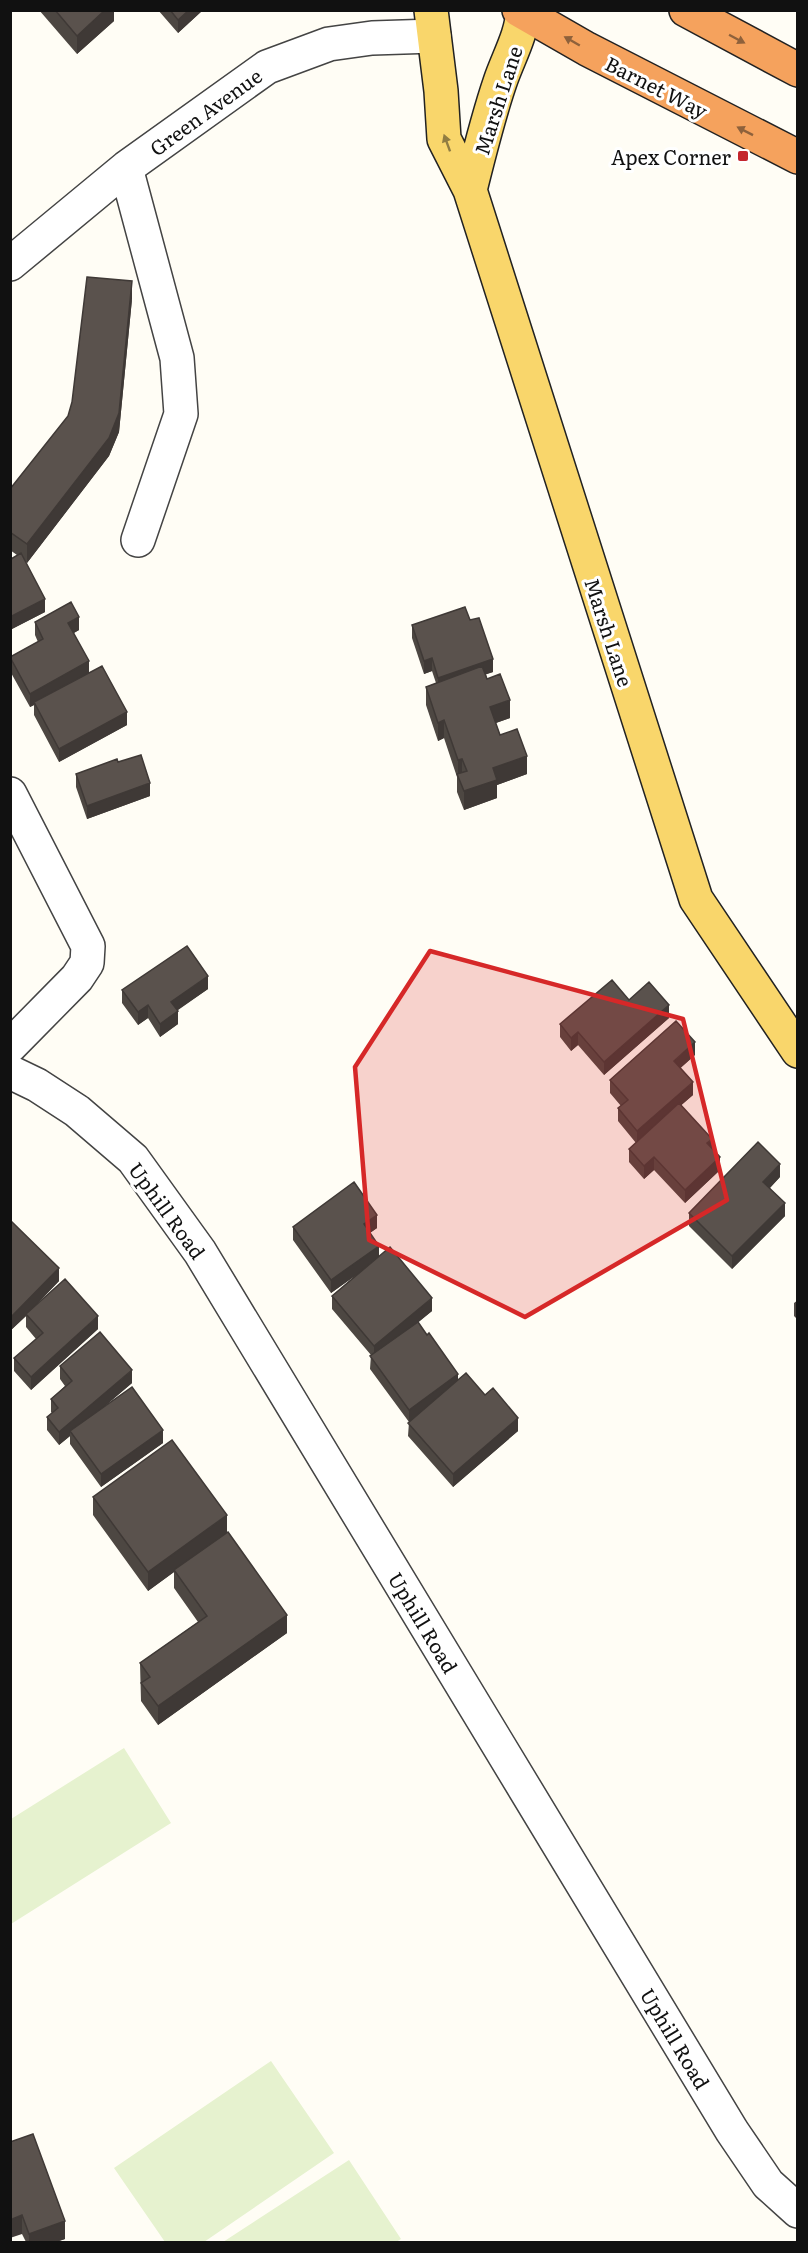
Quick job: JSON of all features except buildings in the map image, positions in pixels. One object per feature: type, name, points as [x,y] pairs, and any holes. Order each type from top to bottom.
[{"type":"highway","points":[[686,10],[798,70]]},
{"type":"highway","name":"Barnet Way","points":[[522,11],[587,49],[798,157]]},
{"type":"main road","name":"Marsh Lane","points":[[470,190],[487,120],[515,45],[522,11]]},
{"type":"main road","name":"Marsh Lane","points":[[432,23],[441,91],[444,139],[470,190],[696,899],[798,1051]]},
{"type":"street","name":"Green Avenue","points":[[10,264],[126,168],[267,67],[329,44],[372,39],[432,23]]},
{"type":"street","points":[[126,168],[177,358],[181,414],[138,540]]},
{"type":"street","points":[[10,794],[88,946],[87,963],[77,978],[10,1046]]},
{"type":"street","name":"Uphill Road","points":[[10,1072],[38,1085],[77,1111],[133,1159],[200,1252],[732,2131],[768,2184],[798,2211]]},
{"type":"highlighted area","points":[[430,951],[683,1019],[727,1200],[525,1317],[369,1240],[355,1067]]},
{"type":"green space","points":[[124,1748],[171,1823],[11,1924],[11,1819]]},
{"type":"green space","points":[[271,2061],[334,2153],[204,2242],[165,2242],[114,2168]]},
{"type":"green space","points":[[349,2160],[401,2239],[396,2242],[223,2242]]},
{"type":"place","name":"Apex Corner","points":[[743,156]]}]
